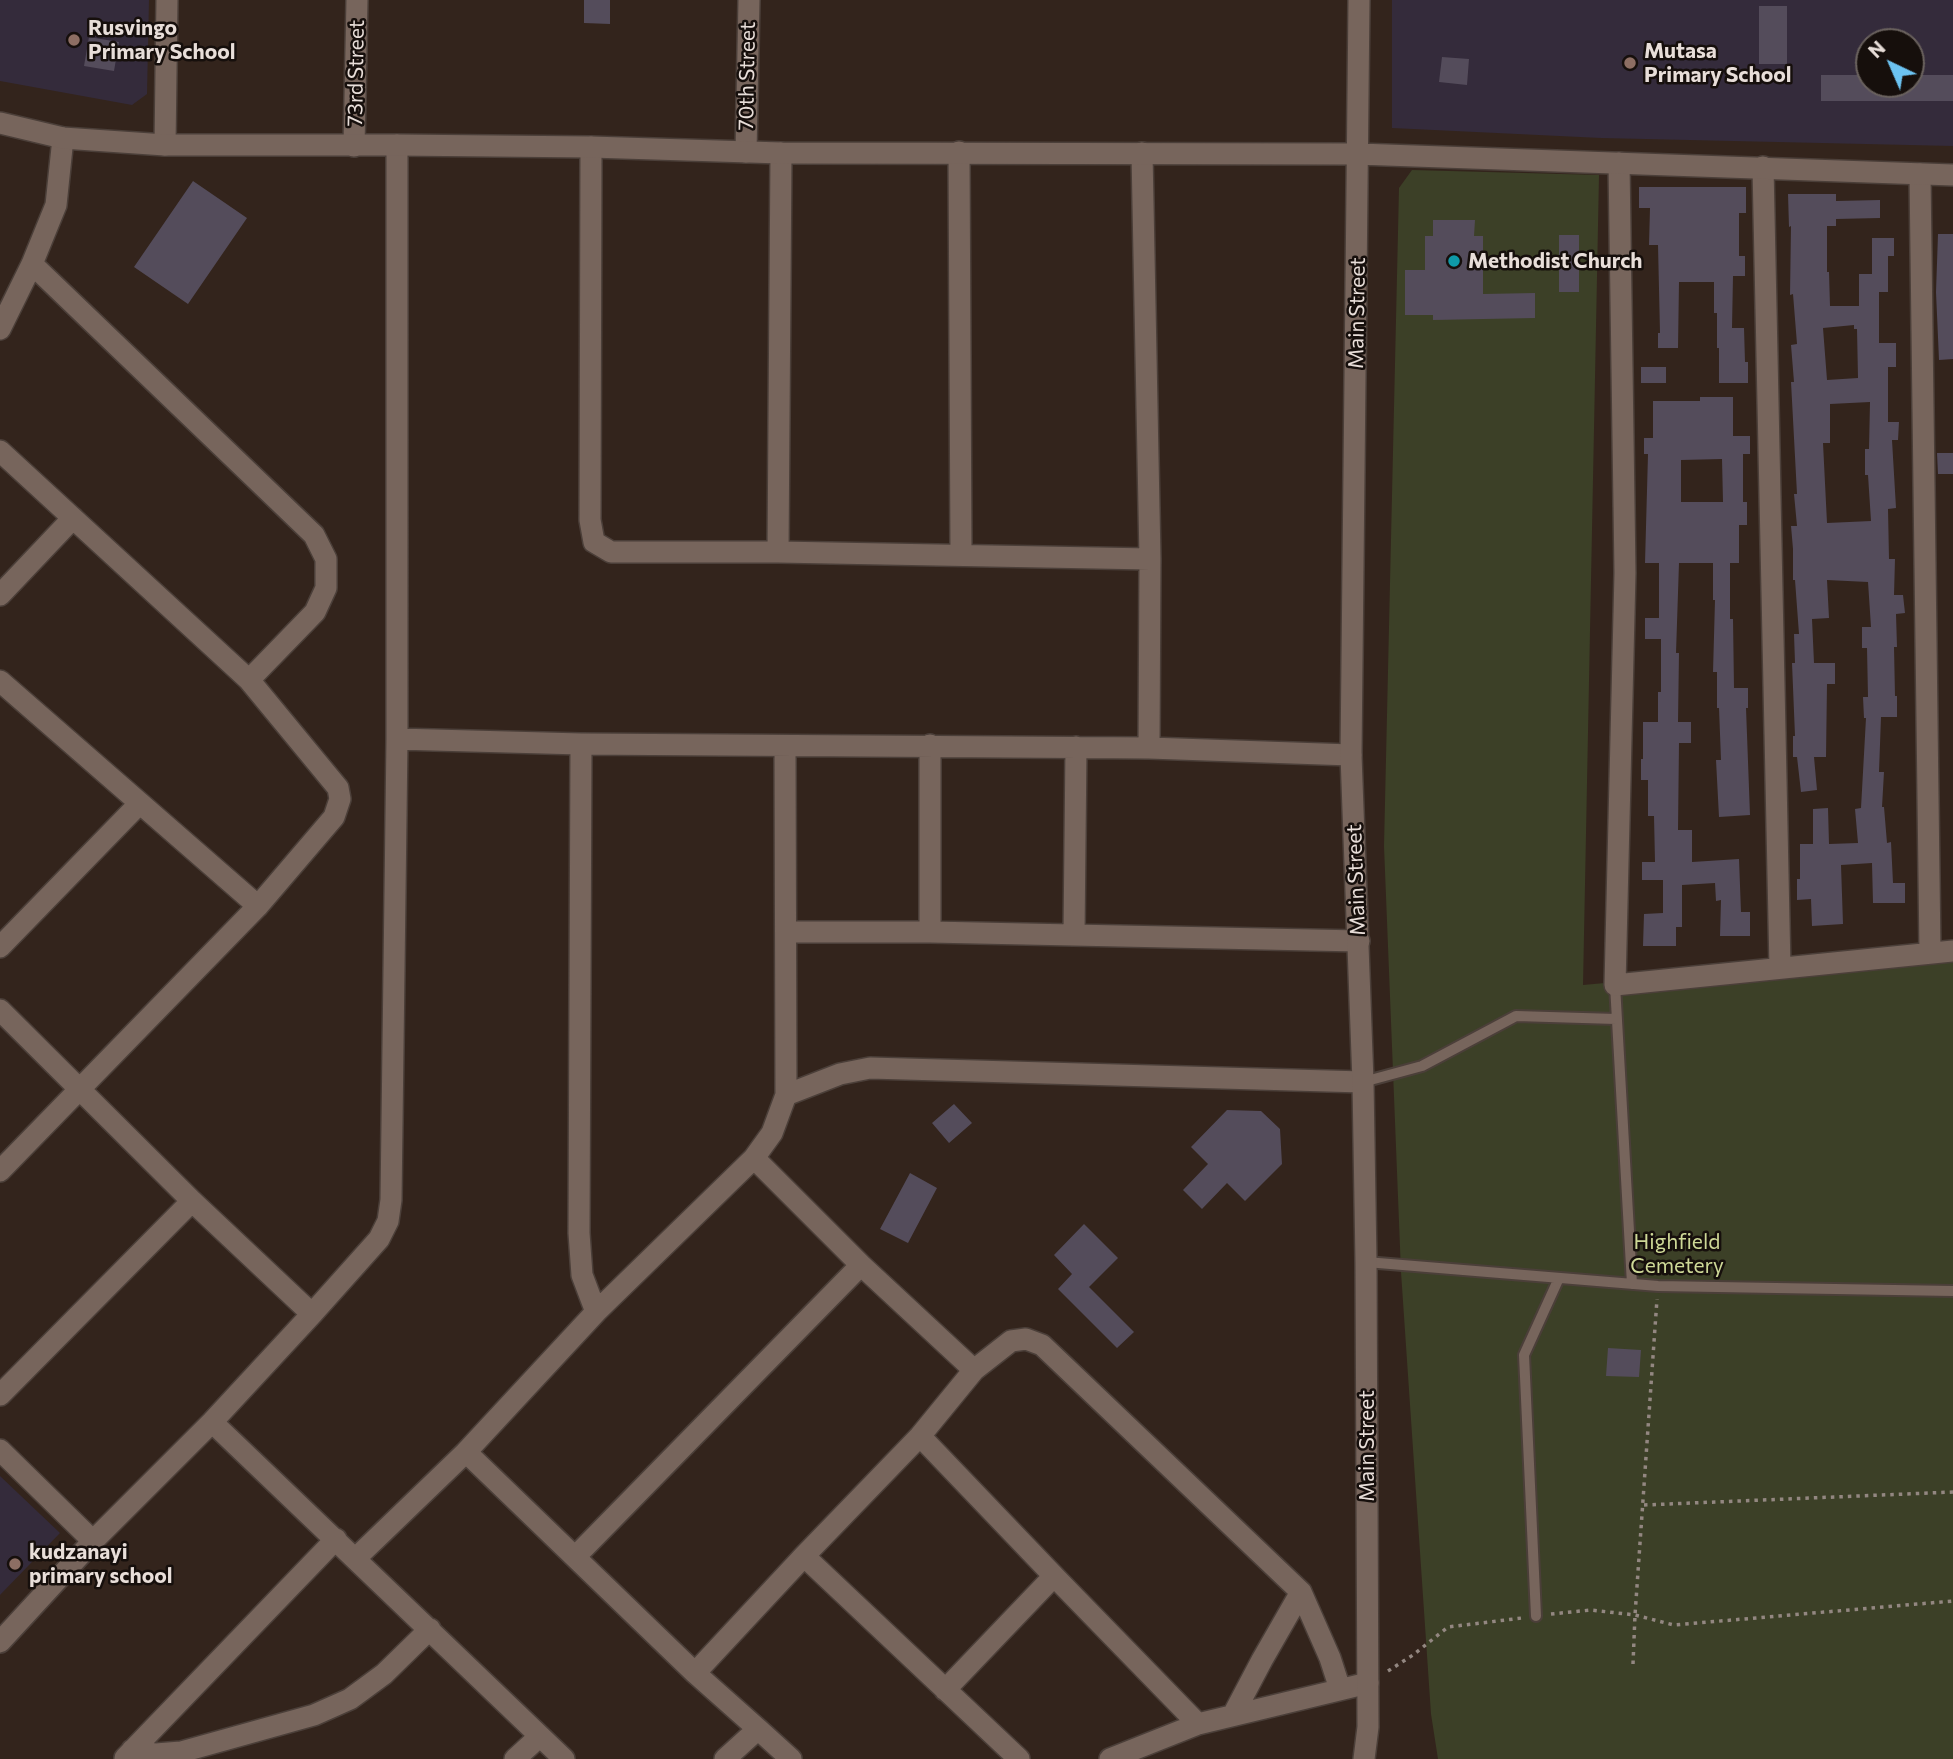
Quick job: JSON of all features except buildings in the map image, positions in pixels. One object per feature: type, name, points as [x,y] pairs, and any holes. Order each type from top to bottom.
[{"type":"street","points":[[165,145],[167,0]]},
{"type":"street","name":"73rd Street","points":[[354,146],[357,0]]},
{"type":"street","name":"70th Street","points":[[746,152],[749,0]]},
{"type":"street","name":"Main Street","points":[[1359,0],[1351,755],[1359,941],[1366,1262],[1368,1727],[1364,1759]]},
{"type":"street","points":[[0,123],[63,138],[165,145],[591,147],[780,153],[1359,154],[1953,175]]},
{"type":"street","points":[[0,330],[32,264],[55,205],[63,138]]},
{"type":"street","points":[[0,1642],[93,1541],[212,1422],[312,1314],[379,1239],[388,1221],[391,1200],[397,739],[397,145]]},
{"type":"street","points":[[591,147],[590,520],[594,542],[611,552],[778,552],[1150,559]]},
{"type":"street","points":[[959,152],[961,555]]},
{"type":"street","points":[[778,552],[780,153]]},
{"type":"street","points":[[1142,153],[1150,559],[1149,748]]},
{"type":"street","points":[[1619,163],[1625,573],[1615,985],[1953,951]]},
{"type":"street","points":[[1763,167],[1780,968]]},
{"type":"street","points":[[1920,174],[1930,953]]},
{"type":"street","points":[[32,264],[314,535],[326,559],[326,588],[314,612],[249,680]]},
{"type":"street","points":[[0,451],[249,680],[338,788],[340,799],[334,817],[257,906],[0,1171]]},
{"type":"street","points":[[0,594],[73,518]]},
{"type":"street","points":[[0,681],[257,906]]},
{"type":"street","points":[[397,739],[581,744],[1149,748],[1351,755]]},
{"type":"street","points":[[581,744],[579,1233],[582,1275],[596,1312]]},
{"type":"street","points":[[356,1558],[466,1452],[596,1312],[754,1158],[772,1133],[786,1096],[785,746]]},
{"type":"street","points":[[930,746],[930,932]]},
{"type":"street","points":[[1074,935],[1076,747]]},
{"type":"street","points":[[0,947],[140,803]]},
{"type":"street","points":[[786,932],[930,932],[1359,941]]},
{"type":"street","points":[[0,1010],[192,1201],[312,1314]]},
{"type":"street","points":[[786,1096],[840,1074],[870,1068],[1363,1082]]},
{"type":"street","points":[[754,1158],[861,1265],[974,1370]]},
{"type":"street","points":[[0,1395],[192,1201]]},
{"type":"street","points":[[575,1557],[861,1265]]},
{"type":"street","points":[[695,1673],[920,1436],[974,1370],[1010,1341],[1026,1339],[1042,1345],[1301,1592],[1330,1658],[1340,1689]]},
{"type":"street","points":[[212,1422],[564,1759]]},
{"type":"street","points":[[920,1436],[1198,1724]]},
{"type":"street","points":[[0,1450],[93,1541]]},
{"type":"street","points":[[466,1452],[695,1673],[791,1759]]},
{"type":"street","points":[[128,1755],[336,1539]]},
{"type":"street","points":[[804,1556],[1019,1759]]},
{"type":"street","points":[[945,1690],[1054,1576]]},
{"type":"street","points":[[1233,1715],[1301,1592]]},
{"type":"street","points":[[128,1755],[181,1752],[314,1715],[350,1699],[384,1674],[430,1629]]},
{"type":"street","points":[[1110,1759],[1198,1724],[1368,1684]]},
{"type":"street","points":[[725,1759],[758,1729]]},
{"type":"street","points":[[515,1759],[540,1736]]},
{"type":"lane","points":[[1615,985],[1632,1284]]},
{"type":"lane","points":[[1363,1082],[1422,1066],[1516,1016],[1616,1019]]},
{"type":"lane","points":[[1366,1262],[1658,1286],[1953,1291]]},
{"type":"lane","points":[[1536,1616],[1524,1355],[1559,1278]]},
{"type":"path","points":[[1633,1664],[1634,1615],[1658,1286]]},
{"type":"path","points":[[1644,1505],[1953,1492]]},
{"type":"path","points":[[1368,1684],[1413,1655],[1448,1627],[1591,1610],[1634,1615],[1674,1625],[1953,1601]]},
{"type":"shaded area","name":"Rusvingo Primary School","points":[[0,0],[149,0],[147,94],[132,105],[0,81]]},
{"type":"shaded area","name":"Mutasa Primary School","points":[[1392,0],[1953,0],[1953,146],[1601,138],[1392,128]]},
{"type":"shaded area","name":"kudzanayi primary school","points":[[0,1476],[60,1533],[0,1595]]},
{"type":"green space","name":"Highfield Cemetery","points":[[1412,170],[1599,175],[1583,985],[1923,954],[1953,955],[1953,1759],[1438,1759],[1431,1714],[1401,1272],[1384,846],[1399,188]]},
{"type":"place","name":"Rusvingo Primary School","points":[[74,40]]},
{"type":"place","name":"Mutasa Primary School","points":[[1630,63]]},
{"type":"place","name":"Methodist Church","points":[[1454,261]]},
{"type":"place","name":"kudzanayi primary school","points":[[15,1564]]}]
